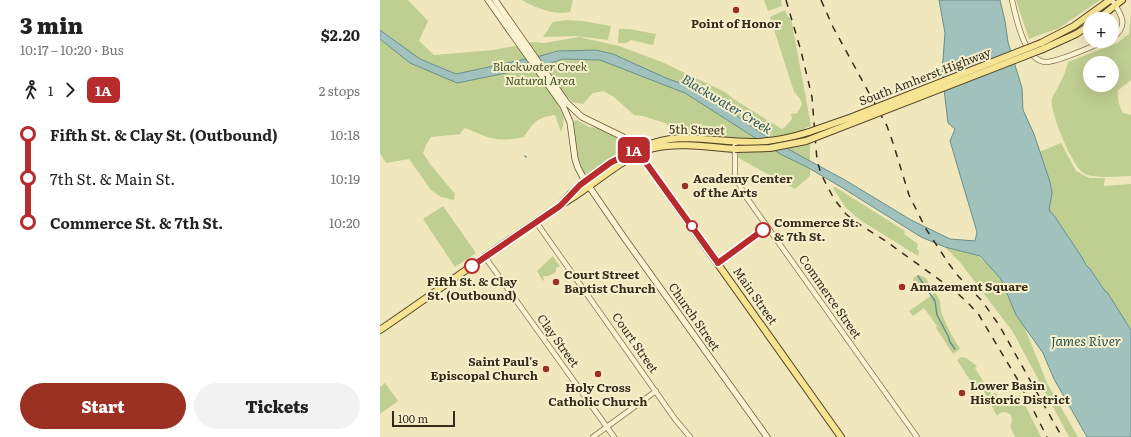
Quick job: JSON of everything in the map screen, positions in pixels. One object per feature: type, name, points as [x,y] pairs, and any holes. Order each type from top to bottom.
[{"type":"main road","points":[[488,0],[565,105],[595,124]]},
{"type":"main road","points":[[495,0],[565,105]]},
{"type":"main road","name":"South Amherst Highway","points":[[735,149],[770,148],[806,141],[1042,46],[1113,2],[1122,0]]},
{"type":"main road","name":"South Amherst Highway","points":[[1104,12],[1113,2]]},
{"type":"main road","name":"South Amherst Highway","points":[[736,142],[764,142],[799,135],[852,117],[1076,34],[1083,30]]},
{"type":"main road","name":"Church Street","points":[[565,105],[570,122],[575,159],[578,168],[587,183],[622,236],[767,437]]},
{"type":"main road","points":[[570,122],[573,118],[578,118],[588,123],[595,124]]},
{"type":"main road","name":"Main Street","points":[[595,124],[623,137],[638,151],[841,437]]},
{"type":"main road","name":"5th Street","points":[[380,330],[560,206],[576,188],[587,183],[620,157],[665,140],[682,138],[736,142]]},
{"type":"main road","name":"5th Street","points":[[638,151],[665,146],[735,149]]},
{"type":"street","points":[[1012,0],[1027,47],[1033,57],[1039,61],[1048,62],[1087,48]]},
{"type":"street","points":[[1113,2],[1119,12]]},
{"type":"street","points":[[1119,13],[1123,24],[1119,32]]},
{"type":"street","name":"Commerce Street","points":[[736,142],[735,175],[744,194],[917,437]]},
{"type":"street","name":"Court Street","points":[[536,222],[690,437]]},
{"type":"street","name":"Clay Street","points":[[485,257],[614,437]]},
{"type":"street","points":[[593,437],[606,426],[656,391]]},
{"type":"green space","name":"Blackwater Creek Natural Area","points":[[380,0],[408,0],[428,21],[419,41],[434,55],[494,50],[533,42],[544,43],[579,37],[619,46],[662,62],[725,92],[735,100],[782,129],[792,119],[791,114],[798,113],[797,112],[802,104],[794,92],[770,17],[785,10],[788,17],[791,18],[811,126],[805,128],[810,145],[810,176],[795,189],[697,135],[680,134],[665,123],[643,116],[634,115],[614,97],[603,91],[593,93],[583,104],[572,102],[569,98],[557,104],[563,117],[561,132],[555,115],[540,119],[533,124],[524,137],[514,139],[506,140],[493,138],[465,128],[461,134],[431,137],[423,153],[430,164],[455,194],[454,200],[441,197],[431,190],[409,159],[386,163],[380,153]]},
{"type":"green space","points":[[522,0],[573,0],[570,12],[558,13],[533,6]]},
{"type":"green space","points":[[764,0],[781,0],[782,6],[768,11]]},
{"type":"green space","points":[[1016,0],[1100,0],[1059,28],[1029,39]]},
{"type":"green space","points":[[1131,12],[1131,80],[1119,89],[1119,56],[1083,56],[1104,48],[1119,48],[1119,42],[1129,34]]},
{"type":"green space","points":[[566,20],[611,26],[608,40],[575,36],[543,37],[553,22]]},
{"type":"green space","points":[[619,29],[629,29],[656,34],[653,45],[631,40],[626,43],[618,43]]},
{"type":"green space","points":[[1083,56],[1083,92],[1118,92],[1120,107],[1123,113],[1131,115],[1131,176],[1090,176],[1080,170],[1074,162],[1058,127],[1052,105],[1053,96],[1063,77],[1068,62]]},
{"type":"green space","points":[[577,120],[589,127],[597,128],[615,136],[628,145],[625,150],[589,174],[583,173],[577,154],[573,124],[574,121]]},
{"type":"green space","points":[[1061,143],[1076,171],[1089,178],[1105,178],[1104,186],[1131,184],[1131,330],[1107,292],[1086,265],[1049,210],[1052,193],[1050,182],[1039,152]]},
{"type":"green space","points":[[835,187],[905,231],[904,234],[918,244],[918,256],[860,220],[846,208],[833,188]]},
{"type":"green space","points":[[443,206],[476,253],[455,267],[423,219]]},
{"type":"green space","points":[[945,247],[978,256],[1005,279],[1047,383],[1078,437],[1069,437],[1013,332],[959,261]]},
{"type":"green space","points":[[553,256],[560,266],[556,268],[556,272],[549,276],[543,276],[543,281],[537,271]]},
{"type":"green space","points":[[919,275],[926,278],[929,284],[922,289],[913,280],[914,277]]},
{"type":"green space","points":[[935,293],[940,301],[942,314],[946,323],[960,349],[953,354],[936,328],[937,326],[924,308],[913,316],[909,311]]},
{"type":"green space","points":[[961,357],[966,358],[977,366],[975,368],[991,394],[996,393],[1002,405],[1020,395],[1041,437],[1015,437],[1010,426],[1012,422],[1011,415],[1004,412],[997,416],[981,386],[975,388],[957,360]]},
{"type":"green space","points":[[385,383],[398,401],[380,414],[380,387]]},
{"type":"water","name":"James River","points":[[939,0],[1000,0],[1008,42],[1022,88],[1023,110],[1034,134],[1050,182],[1052,193],[1049,210],[1086,265],[1107,292],[1131,330],[1131,437],[1087,437],[1054,379],[1043,353],[1016,315],[1001,279],[980,256],[945,247],[921,237],[841,187],[807,167],[782,155],[685,93],[600,60],[562,59],[546,65],[457,83],[410,63],[380,39],[380,30],[420,59],[456,74],[558,51],[596,50],[613,54],[666,78],[702,91],[725,105],[742,120],[761,133],[845,180],[911,220],[950,239],[975,241],[977,232],[950,141],[955,129],[948,123],[942,72],[945,33]]},
{"type":"waterway","points":[[918,276],[935,301],[937,315],[955,349]]},
{"type":"railway","points":[[786,0],[801,51],[812,97],[817,160],[821,174],[834,199],[846,214],[854,221],[887,242],[955,291],[979,315],[1019,382],[1047,437]]},
{"type":"railway","points":[[821,0],[833,27],[887,126],[909,195],[926,229],[949,264],[982,301],[999,325],[1062,437]]},
{"type":"bus line","name":"1A","points":[[472,266],[560,206],[576,188],[610,163],[636,149],[718,263],[763,230]]},
{"type":"place","name":"Point of Honor","points":[[736,10]]},
{"type":"place","name":"Academy Center of the Arts","points":[[685,186]]},
{"type":"place","name":"Commerce St. & 7th St.","points":[[763,230]]},
{"type":"place","name":"Fifth St. & Clay St. (Outbound)","points":[[472,266]]},
{"type":"place","name":"Court Street Baptist Church","points":[[556,282]]},
{"type":"place","name":"Amazement Square","points":[[902,287]]},
{"type":"place","name":"Saint Paul's Episcopal Church","points":[[546,369]]},
{"type":"place","name":"Holy Cross Catholic Church","points":[[598,374]]},
{"type":"place","name":"Lower Basin Historic District","points":[[962,393]]},
{"type":"water label","name":"Blackwater Creek","points":[[727,104]]}]
